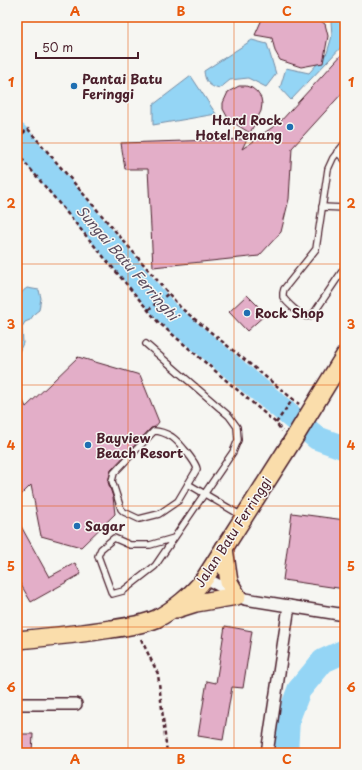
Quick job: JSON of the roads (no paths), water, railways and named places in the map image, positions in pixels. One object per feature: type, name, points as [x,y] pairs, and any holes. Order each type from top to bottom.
[{"type":"main road","name":"Jalan Batu Ferringgi","points":[[17,640],[134,626],[155,619],[168,611],[197,588],[205,578],[293,440],[345,355]]},
{"type":"main road","points":[[168,611],[196,603],[237,596],[230,582],[224,548]]},
{"type":"street","points":[[205,578],[245,599],[345,615]]},
{"type":"street","points":[[267,753],[289,606]]},
{"type":"street","points":[[17,704],[76,704]]},
{"type":"lane","points":[[345,143],[328,169],[316,248],[284,289],[283,297],[302,314],[306,316],[311,315],[345,267]]},
{"type":"lane","points":[[338,152],[345,160]]},
{"type":"lane","points":[[322,207],[345,208]]},
{"type":"lane","points":[[146,344],[229,416],[237,427],[238,440],[233,452],[155,566],[123,591],[112,594],[98,556],[100,549],[114,538],[130,545],[150,545],[174,538]]},
{"type":"lane","points":[[158,431],[174,438],[195,462],[196,472],[188,484],[178,501],[159,514],[139,519],[121,509],[112,478],[114,473],[152,433],[158,431]]},
{"type":"lane","points":[[188,484],[244,517]]},
{"type":"water","points":[[326,17],[345,17],[345,43],[291,100],[280,88],[286,68],[309,73],[327,53],[332,36],[331,21]]},
{"type":"water","points":[[252,40],[267,44],[276,74],[266,87],[248,78],[230,80],[219,89],[208,83],[205,78],[204,71]]},
{"type":"water","points":[[191,76],[216,114],[153,125],[153,105]]},
{"type":"water","points":[[27,288],[39,290],[41,298],[39,310],[30,320],[25,322],[22,327],[23,343],[19,352],[17,353],[17,310],[20,295]]},
{"type":"waterway","name":"Sungai Batu Ferringhi","points":[[17,135],[167,313],[317,438],[345,448]]},
{"type":"waterway","name":"Sungai Batu Ferringhi","points":[[286,753],[288,719],[299,690],[323,661],[345,651]]},
{"type":"place","name":"Pantai Batu Feringgi","points":[[74,86]]},
{"type":"place","name":"Hard Rock Hotel Penang","points":[[290,127]]},
{"type":"place","name":"Rock Shop","points":[[247,313]]},
{"type":"place","name":"Bayview Beach Resort","points":[[88,445]]},
{"type":"place","name":"Sagar","points":[[77,526]]}]
